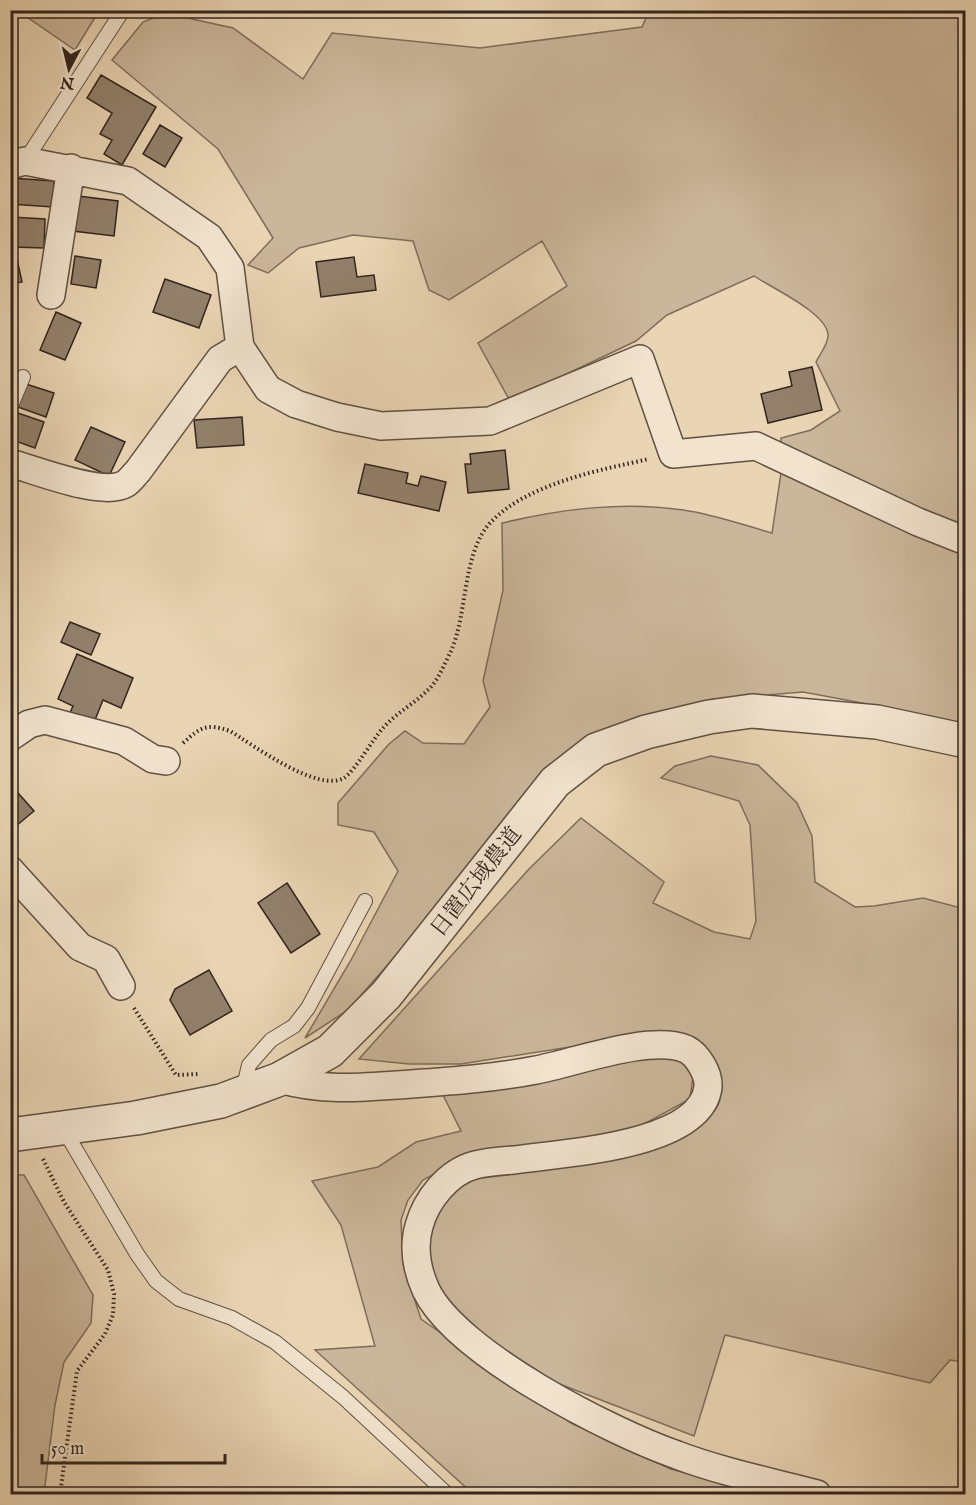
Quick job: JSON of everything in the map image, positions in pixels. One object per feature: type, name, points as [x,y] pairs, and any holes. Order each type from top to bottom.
[{"type":"street","points":[[18,163],[71,168],[128,180],[208,237],[230,268],[240,347],[268,389],[296,404],[337,417],[381,426],[490,421],[640,359],[673,454],[756,446],[918,522],[966,541]]},
{"type":"street","points":[[51,295],[71,168]]},
{"type":"street","points":[[10,463],[96,487],[114,487],[125,484],[138,471],[220,359],[240,347]]},
{"type":"street","name":"日置広域農道","points":[[20,1133],[136,1118],[221,1101],[280,1079],[330,1051],[386,994],[555,782],[596,750],[646,732],[709,717],[752,711],[877,722],[966,741]]},
{"type":"street","points":[[10,736],[29,724],[45,720],[124,741],[153,759],[166,760]]},
{"type":"street","points":[[10,870],[80,947],[106,959],[121,986]]},
{"type":"street","points":[[280,1079],[308,1087],[351,1088],[458,1081],[537,1070],[614,1051],[657,1045],[686,1049],[701,1062],[708,1083],[704,1103],[686,1120],[642,1140],[595,1150],[473,1166],[448,1180],[429,1201],[418,1226],[415,1256],[427,1292],[443,1314],[487,1355],[598,1422],[678,1456],[817,1494]]},
{"type":"lane","points":[[18,163],[123,10]]},
{"type":"lane","points":[[10,408],[23,376]]},
{"type":"lane","points":[[242,1093],[249,1065],[271,1040],[294,1026],[308,1008],[365,901]]},
{"type":"lane","points":[[62,1126],[137,1254],[156,1281],[179,1299],[232,1318],[275,1342],[343,1396],[447,1494]]},
{"type":"path","points":[[166,760],[201,728],[214,726],[230,731],[317,780],[334,781],[345,778],[384,727],[429,690],[441,670],[452,650],[480,534],[492,521],[513,502],[535,493],[600,470],[673,454]]},
{"type":"path","points":[[121,986],[176,1075],[205,1074]]},
{"type":"path","points":[[20,1133],[108,1270],[114,1294],[113,1315],[105,1334],[77,1371],[60,1494]]},
{"type":"shaded area","points":[[18,11],[99,11],[75,50]]},
{"type":"shaded area","points":[[649,11],[965,11],[965,726],[889,708],[803,692],[713,699],[646,716],[587,737],[528,789],[407,943],[348,1010],[305,1038],[351,960],[398,871],[374,832],[338,825],[338,803],[389,744],[405,731],[423,743],[464,744],[490,707],[483,681],[503,590],[502,523],[570,510],[637,506],[694,512],[772,533],[781,473],[781,438],[811,430],[840,411],[816,362],[828,336],[826,328],[810,311],[754,276],[667,315],[636,341],[510,401],[478,343],[567,286],[542,241],[449,300],[429,290],[413,241],[353,235],[299,248],[268,273],[248,265],[273,238],[218,149],[112,60],[143,22],[165,13],[233,28],[303,79],[332,33],[480,48],[642,27]]},
{"type":"shaded area","points":[[711,756],[758,765],[797,803],[812,836],[815,882],[855,907],[923,898],[965,909],[965,1362],[950,1360],[930,1383],[725,1335],[694,1436],[531,1373],[451,1308],[430,1273],[428,1240],[435,1213],[452,1189],[476,1174],[687,1135],[709,1117],[719,1102],[720,1083],[712,1056],[693,1044],[627,1038],[461,1064],[409,1064],[359,1059],[529,869],[581,818],[664,882],[653,903],[714,932],[750,939],[756,921],[750,825],[739,801],[661,778],[675,766]]},
{"type":"shaded area","points":[[650,1054],[679,1058],[693,1076],[690,1099],[635,1129],[461,1159],[423,1180],[408,1200],[401,1220],[403,1264],[421,1319],[571,1423],[671,1469],[760,1494],[473,1494],[315,1350],[375,1346],[341,1225],[312,1181],[378,1167],[416,1142],[461,1131],[442,1093]]},
{"type":"shaded area","points":[[11,1175],[24,1175],[93,1295],[91,1323],[64,1362],[55,1405],[44,1494],[11,1494]]},
{"type":"building","points":[[101,75],[156,107],[122,165],[104,154],[112,140],[100,134],[112,113],[87,98]]},
{"type":"building","points":[[160,125],[182,138],[165,167],[143,154]]},
{"type":"building","points":[[10,178],[54,181],[53,207],[10,204]]},
{"type":"building","points":[[78,196],[118,201],[114,236],[73,231]]},
{"type":"building","points":[[10,217],[45,219],[44,248],[10,247]]},
{"type":"building","points":[[75,256],[101,260],[96,288],[71,284]]},
{"type":"building","points":[[354,257],[357,277],[374,275],[376,290],[321,297],[316,262]]},
{"type":"building","points":[[17,259],[22,282],[10,284],[10,260]]},
{"type":"building","points":[[165,279],[211,295],[199,328],[153,312]]},
{"type":"building","points":[[56,312],[81,323],[65,360],[40,350]]},
{"type":"building","points":[[812,367],[822,410],[768,423],[761,394],[792,386],[789,372]]},
{"type":"building","points":[[26,384],[54,393],[46,417],[18,407]]},
{"type":"building","points":[[15,412],[44,422],[35,448],[10,439],[10,426]]},
{"type":"building","points":[[242,417],[244,445],[197,448],[194,420]]},
{"type":"building","points":[[91,427],[125,442],[109,476],[75,460]]},
{"type":"building","points":[[505,450],[509,489],[468,493],[465,464],[471,464],[470,454]]},
{"type":"building","points":[[365,464],[408,473],[406,483],[418,486],[421,476],[446,482],[439,511],[358,493]]},
{"type":"building","points":[[70,622],[100,634],[91,655],[61,642]]},
{"type":"building","points":[[77,654],[133,678],[121,708],[103,700],[93,725],[69,715],[73,706],[58,699]]},
{"type":"building","points":[[10,784],[34,811],[10,831]]},
{"type":"building","points":[[287,883],[320,934],[291,953],[258,903]]},
{"type":"building","points":[[209,970],[232,1011],[190,1035],[170,1000],[175,989]]}]
